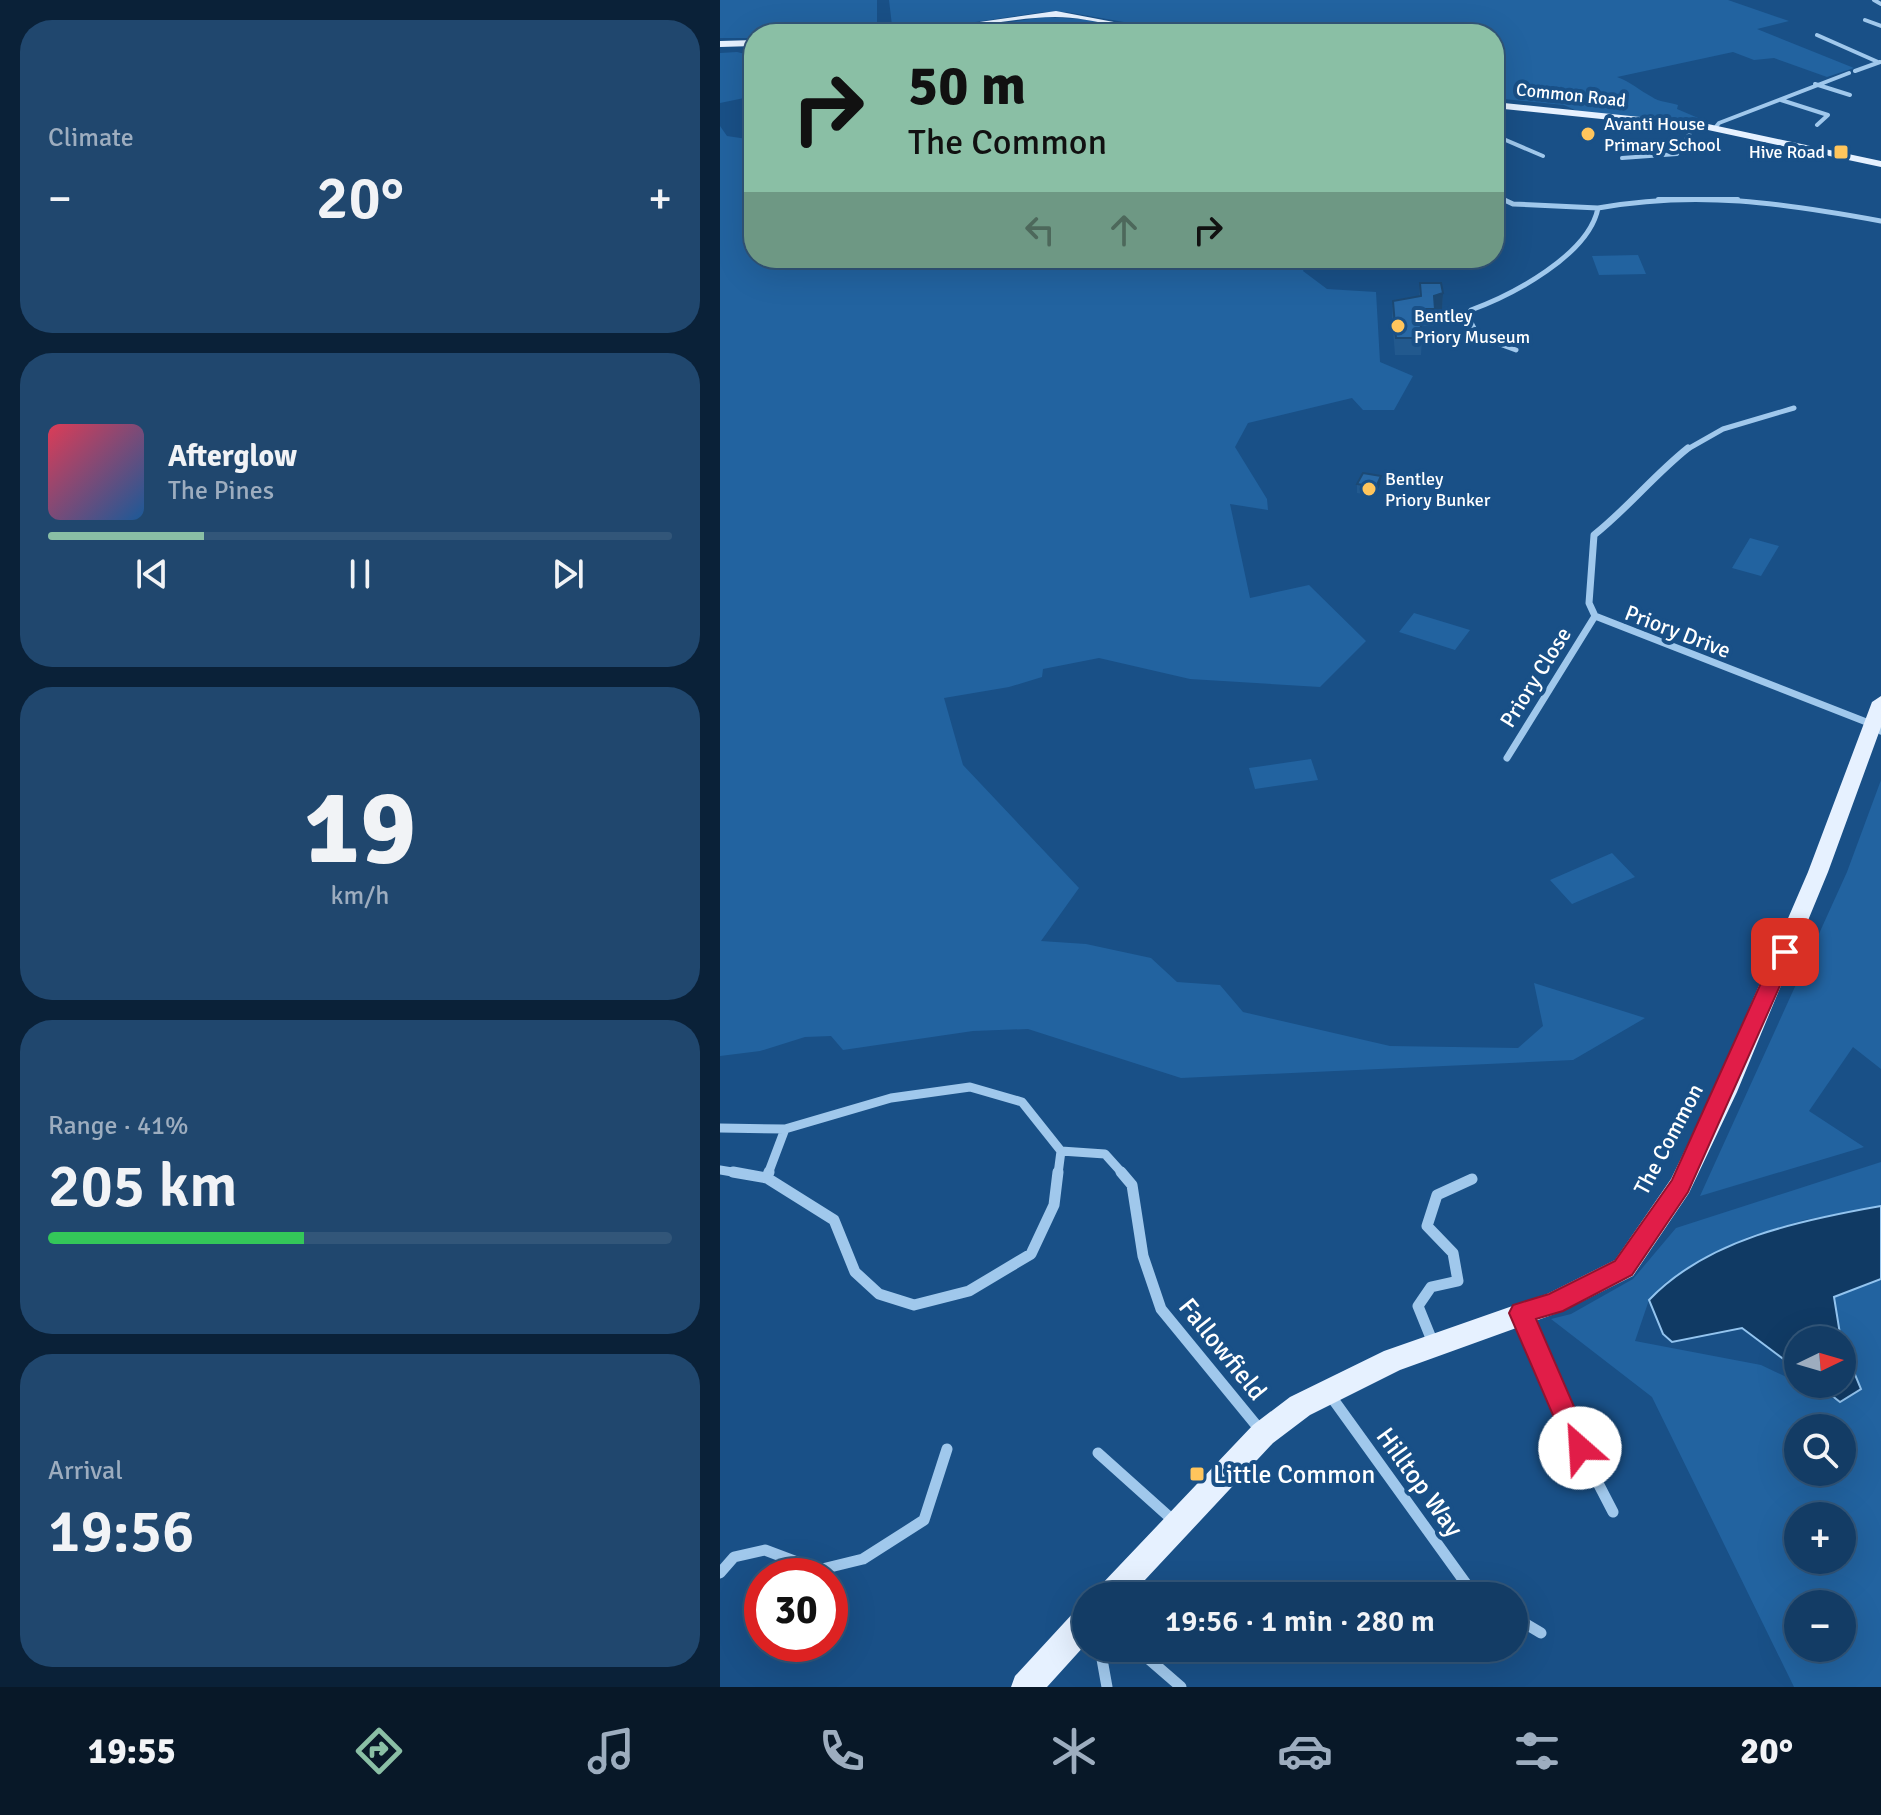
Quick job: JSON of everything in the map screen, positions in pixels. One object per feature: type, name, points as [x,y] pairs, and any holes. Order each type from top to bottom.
[{"type":"main road","points":[[971,24],[1034,15],[1071,15],[1106,24]]},
{"type":"main road","points":[[720,44],[744,43]]},
{"type":"main road","name":"Common Road","points":[[1504,106],[1715,128],[1881,164]]},
{"type":"main road","name":"The Common","points":[[1123,1582],[1263,1434],[1300,1406],[1433,1344],[1554,1303],[1624,1268],[1680,1186],[1791,937],[1877,728],[1881,702]]},
{"type":"main road","points":[[1026,1687],[1072,1637]]},
{"type":"street","points":[[1874,0],[1881,4]]},
{"type":"street","points":[[1865,20],[1881,26]]},
{"type":"street","points":[[1817,35],[1880,62]]},
{"type":"street","points":[[1715,128],[1719,123],[1815,84],[1880,62]]},
{"type":"street","points":[[1815,84],[1850,95]]},
{"type":"street","points":[[1781,100],[1828,115],[1828,119],[1817,125]]},
{"type":"street","points":[[1622,158],[1677,154],[1695,125]]},
{"type":"street","points":[[1504,139],[1543,156]]},
{"type":"street","points":[[1504,200],[1513,204],[1598,208],[1643,198],[1732,196],[1881,221]]},
{"type":"street","points":[[1516,350],[1473,334],[1468,312],[1516,292],[1550,269],[1592,225],[1598,208]]},
{"type":"street","name":"Priory Drive","points":[[1794,408],[1723,429],[1696,442],[1666,466],[1626,510],[1599,529],[1592,543],[1589,603],[1595,616],[1877,728]]},
{"type":"street","name":"Priory Close","points":[[1507,758],[1595,616]]},
{"type":"street","points":[[720,1128],[785,1129],[891,1098],[970,1087],[1022,1102],[1061,1151],[1054,1205],[1031,1254],[969,1291],[914,1305],[879,1294],[855,1272],[834,1220],[767,1178],[720,1170]]},
{"type":"street","points":[[767,1178],[785,1129]]},
{"type":"street","name":"Fallowfield","points":[[1061,1151],[1105,1154],[1132,1185],[1143,1256],[1161,1309],[1263,1434]]},
{"type":"street","points":[[1433,1344],[1418,1306],[1431,1287],[1458,1281],[1453,1253],[1427,1226],[1437,1195],[1472,1179]]},
{"type":"street","points":[[1521,1313],[1569,1427],[1613,1512]]},
{"type":"street","name":"Hilltop Way","points":[[1328,1392],[1465,1582]]},
{"type":"street","points":[[720,1573],[734,1557],[765,1550],[818,1570],[863,1559],[924,1520],[947,1449]]},
{"type":"street","points":[[1098,1453],[1176,1523]]},
{"type":"street","points":[[1528,1625],[1541,1633]]},
{"type":"street","points":[[1103,1662],[1107,1687]]},
{"type":"street","points":[[1152,1662],[1181,1687]]},
{"type":"shaded area","points":[[720,0],[877,0],[877,24],[744,24],[744,38],[720,38]]},
{"type":"shaded area","points":[[889,0],[1728,0],[1789,21],[1757,29],[1854,68],[1827,77],[1774,58],[1754,60],[1733,52],[1617,77],[1655,99],[1678,105],[1677,109],[1710,123],[1579,112],[1564,105],[1504,99],[1504,24],[1135,24],[1066,12],[1044,12],[962,24],[892,24]]},
{"type":"shaded area","points":[[1044,17],[1111,24],[997,24]]},
{"type":"shaded area","points":[[720,53],[744,54],[744,98],[720,103]]},
{"type":"shaded area","points":[[720,126],[727,136],[744,139],[744,268],[1304,268],[1303,271],[1327,289],[1376,292],[1380,362],[1413,376],[1394,410],[1363,410],[1352,398],[1248,423],[1235,447],[1267,499],[1268,510],[1230,504],[1250,598],[1309,585],[1366,641],[1320,687],[1190,679],[1099,658],[1043,669],[1042,677],[1009,687],[944,698],[963,765],[1079,888],[1041,941],[1086,944],[1151,958],[1177,982],[1220,985],[1243,1012],[1390,1046],[1518,1048],[1543,1026],[1534,983],[1645,1018],[1573,1060],[1181,1078],[1028,1029],[973,1031],[843,1050],[831,1036],[805,1037],[760,1051],[720,1056]]},
{"type":"shaded area","points":[[1638,255],[1646,274],[1599,275],[1592,256]]},
{"type":"shaded area","points":[[1750,538],[1779,546],[1761,576],[1732,568]]},
{"type":"shaded area","points":[[1414,613],[1470,630],[1455,650],[1399,632]]},
{"type":"shaded area","points":[[1311,759],[1318,780],[1255,789],[1249,768]]},
{"type":"shaded area","points":[[1881,780],[1881,1069],[1853,1047],[1809,1111],[1864,1147],[1700,1196],[1847,872]]},
{"type":"shaded area","points":[[1612,853],[1635,877],[1572,904],[1550,880]]},
{"type":"shaded area","points":[[1881,1162],[1881,1206],[1804,1220],[1748,1237],[1666,1282],[1649,1300],[1635,1341],[1761,1365],[1784,1376],[1784,1398],[1831,1398],[1840,1402],[1846,1398],[1856,1398],[1856,1391],[1861,1388],[1856,1376],[1856,1326],[1837,1326],[1834,1296],[1881,1279],[1881,1687],[1794,1687],[1652,1397],[1551,1319],[1571,1314],[1633,1279],[1676,1228]]},
{"type":"shaded area","points":[[1881,1206],[1881,1279],[1834,1297],[1839,1326],[1784,1326],[1784,1360],[1742,1328],[1672,1342],[1663,1334],[1649,1300],[1672,1279],[1727,1247],[1757,1235],[1819,1218]]},
{"type":"building","points":[[1420,283],[1441,283],[1443,293],[1434,296],[1435,309],[1419,309],[1422,338],[1396,338],[1393,301],[1421,296]]},
{"type":"building","points":[[1363,473],[1381,476],[1376,487],[1357,484]]},
{"type":"place","name":"Avanti House Primary School","points":[[1588,134]]},
{"type":"place","name":"Hive Road","points":[[1841,152]]},
{"type":"place","name":"Bentley Priory Museum","points":[[1398,326]]},
{"type":"place","name":"Bentley Priory Bunker","points":[[1369,489]]},
{"type":"place","name":"Little Common","points":[[1197,1474]]},
{"type":"route","points":[[1580,1448],[1521,1313],[1554,1303],[1624,1268],[1680,1186],[1725,1092],[1785,952]]}]
